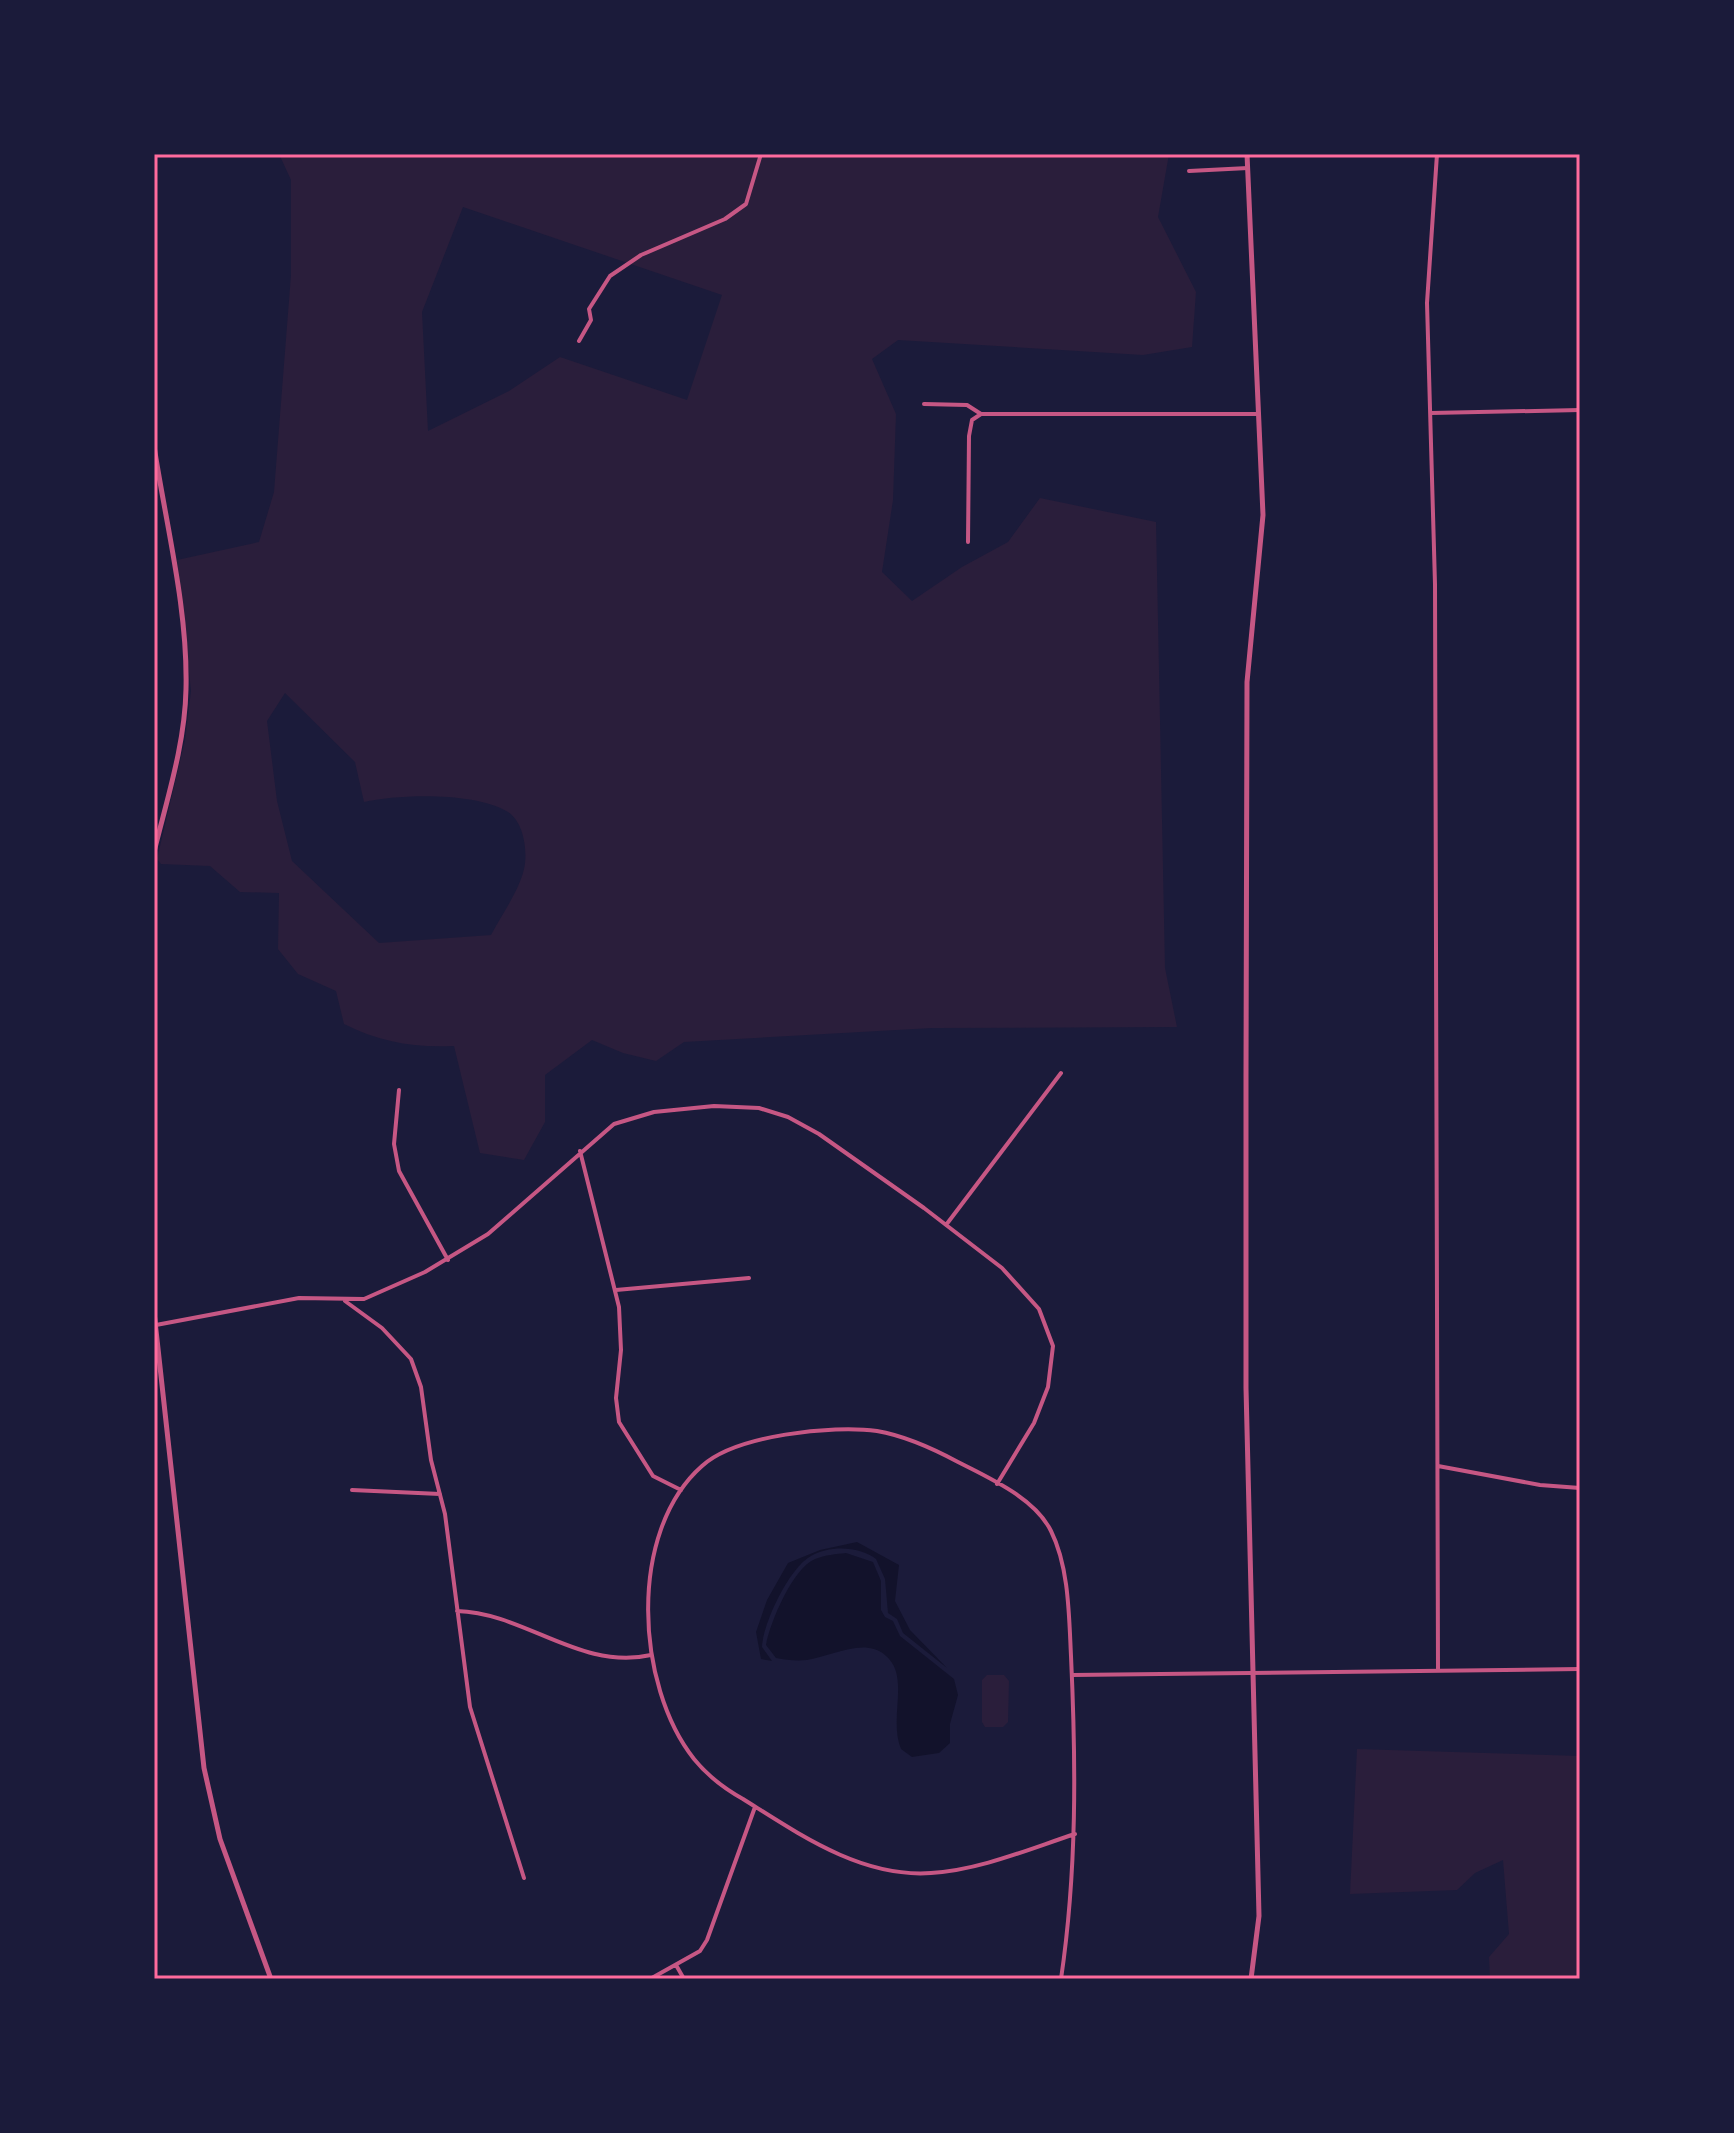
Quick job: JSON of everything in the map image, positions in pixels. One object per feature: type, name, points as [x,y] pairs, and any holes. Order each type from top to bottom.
[{"type":"street","points":[[579,341],[591,320],[589,309],[610,276],[641,255],[725,219],[746,204],[761,154]]},
{"type":"street","points":[[1247,154],[1259,414],[1261,543],[1247,702],[1246,1388],[1259,1916],[1251,1979]]},
{"type":"street","points":[[1437,154],[1427,303],[1435,584],[1438,1671]]},
{"type":"street","points":[[1189,171],[1248,168]]},
{"type":"street","points":[[924,404],[967,405],[981,414],[1259,414]]},
{"type":"street","points":[[1431,413],[1580,410]]},
{"type":"street","points":[[968,542],[969,436],[972,420],[981,414]]},
{"type":"street","points":[[154,446],[180,611],[186,691],[181,739],[154,852]]},
{"type":"street","points":[[946,1225],[1061,1073]]},
{"type":"street","points":[[399,1090],[394,1144],[399,1171],[448,1260]]},
{"type":"street","points":[[156,1325],[299,1298],[364,1299],[448,1260],[512,1215],[598,1134],[629,1117],[714,1106],[759,1108],[788,1117],[819,1134],[1002,1268],[1031,1298],[1046,1324],[1053,1346],[1044,1401],[997,1484]]},
{"type":"street","points":[[580,1151],[616,1290],[620,1323],[616,1398],[619,1422],[653,1476],[681,1490]]},
{"type":"street","points":[[616,1290],[749,1278]]},
{"type":"street","points":[[342,1299],[382,1328],[415,1365],[440,1494],[470,1707],[524,1878]]},
{"type":"street","points":[[154,1312],[204,1768],[220,1839],[271,1979]]},
{"type":"street","points":[[1061,1979],[1075,1834],[1072,1675],[1058,1545],[1040,1514],[997,1484],[918,1442],[879,1431],[853,1429],[775,1438],[726,1450],[703,1464],[681,1490],[660,1536],[650,1576],[648,1621],[651,1655],[664,1700],[695,1760],[730,1792],[755,1807],[835,1853],[878,1868],[910,1873],[954,1870],[1075,1834]]},
{"type":"street","points":[[1438,1466],[1540,1485],[1580,1488]]},
{"type":"street","points":[[352,1490],[440,1494]]},
{"type":"street","points":[[457,1611],[495,1617],[590,1654],[623,1659],[651,1655]]},
{"type":"street","points":[[1072,1675],[1580,1669]]},
{"type":"street","points":[[650,1979],[700,1951],[707,1940],[755,1807]]},
{"type":"street","points":[[676,1965],[684,1979]]},
{"type":"shaded area","points":[[279,154],[1169,154],[1158,217],[1196,292],[1192,347],[1143,355],[898,340],[872,359],[896,414],[893,500],[882,572],[912,601],[962,567],[1008,542],[1040,498],[1156,522],[1165,968],[1177,1027],[932,1028],[684,1042],[656,1061],[623,1053],[592,1040],[545,1075],[545,1122],[524,1160],[480,1153],[454,1046],[398,1042],[344,1024],[336,991],[298,974],[278,949],[279,893],[240,892],[210,866],[161,864],[157,859],[185,740],[191,691],[177,560],[259,542],[274,492],[291,275],[291,180]],"holes":[[[463,207],[722,295],[687,400],[560,357],[509,391],[428,431],[422,312]],[[285,693],[355,762],[364,802],[417,796],[458,798],[494,806],[513,817],[524,838],[524,869],[491,935],[379,943],[292,861],[277,801],[267,721]]]},
{"type":"shaded area","points":[[857,1542],[899,1565],[895,1601],[910,1630],[947,1668],[903,1633],[897,1619],[888,1613],[885,1579],[876,1559],[844,1548],[818,1552],[794,1572],[779,1597],[763,1637],[762,1647],[772,1661],[761,1659],[756,1632],[767,1600],[788,1563],[820,1550]]},
{"type":"shaded area","points":[[846,1553],[873,1562],[881,1581],[881,1610],[885,1617],[893,1621],[900,1636],[954,1679],[958,1695],[950,1724],[950,1743],[939,1753],[912,1757],[901,1749],[897,1724],[897,1674],[893,1664],[877,1650],[857,1648],[807,1660],[791,1660],[776,1658],[766,1645],[777,1610],[799,1573],[815,1559]]},
{"type":"shaded area","points":[[987,1675],[1004,1675],[1009,1681],[1008,1722],[1003,1727],[985,1727],[982,1722],[982,1680]]},
{"type":"shaded area","points":[[1357,1749],[1580,1756],[1580,1979],[1490,1979],[1489,1957],[1509,1934],[1503,1860],[1475,1873],[1457,1890],[1350,1894]]}]
